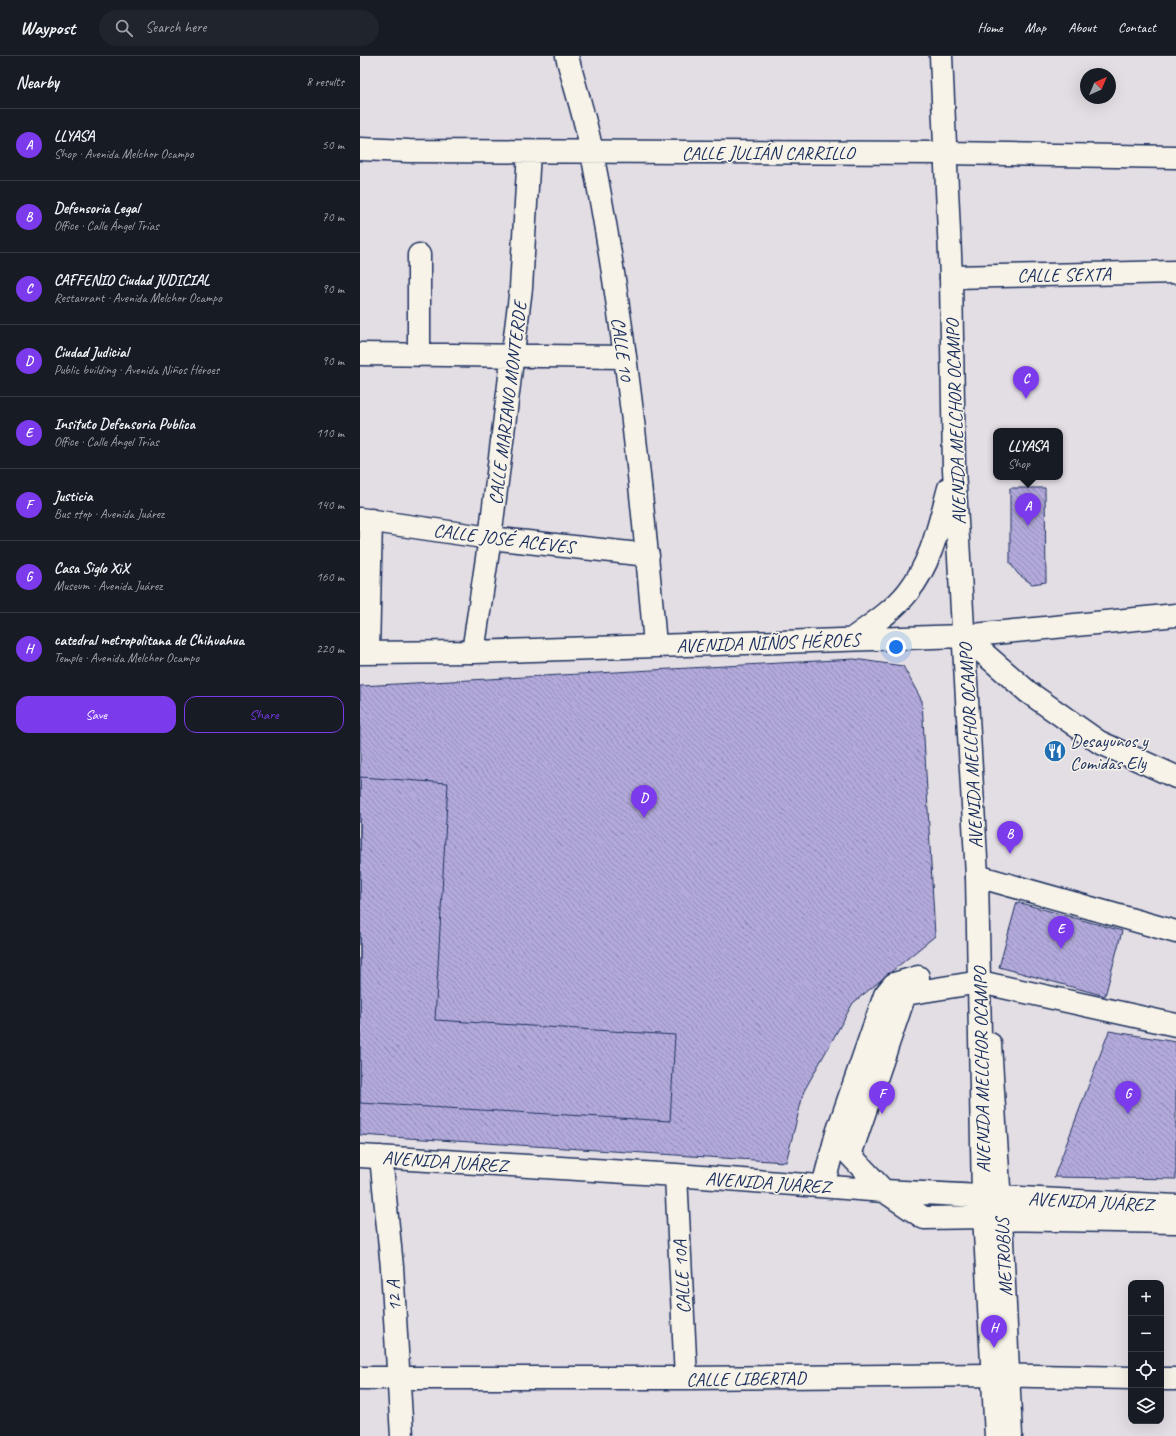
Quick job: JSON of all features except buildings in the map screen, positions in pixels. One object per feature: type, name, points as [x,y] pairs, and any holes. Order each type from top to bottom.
[{"type":"street","name":"CALLE 10","points":[[567,56],[592,152],[625,358],[648,556],[655,645]]},
{"type":"street","name":"AVENIDA MELCHOR OCAMPO","points":[[941,56],[951,276],[954,469],[977,876],[979,1026],[992,1207],[1001,1376],[996,1436]]},
{"type":"street","name":"CALLE JULIÁN CARRILLO","points":[[360,149],[409,152],[945,153],[1176,156]]},
{"type":"street","name":"CALLE MARIANO MONTERDE","points":[[473,652],[490,538],[521,288],[530,152]]},
{"type":"street","points":[[419,255],[420,355]]},
{"type":"street","name":"CALLE SEXTA","points":[[951,276],[1176,272]]},
{"type":"street","points":[[360,354],[625,358]]},
{"type":"street","points":[[852,639],[884,615],[903,598],[921,573],[932,551],[954,469]]},
{"type":"street","points":[[364,653],[365,519]]},
{"type":"street","name":"CALLE JOSÉ ACEVES","points":[[365,519],[490,538],[648,556]]},
{"type":"street","name":"AVENIDA NIÑOS HÉROES","points":[[364,653],[473,652],[964,636],[1176,615]]},
{"type":"street","points":[[964,636],[1028,692],[1099,742],[1176,777]]},
{"type":"street","points":[[977,876],[1176,932]]},
{"type":"street","points":[[823,1186],[837,1133],[887,991],[894,984],[924,976],[979,979],[1176,1025]]},
{"type":"street","points":[[979,979],[905,994],[850,1155],[884,1191],[924,1218],[992,1207],[1176,1222]]},
{"type":"street","name":"METROBUS","points":[[979,979],[987,1010],[997,1151],[992,1207]]},
{"type":"street","name":"AVENIDA JUÁREZ","points":[[371,1156],[676,1175],[884,1191],[992,1207],[1176,1206]]},
{"type":"street","name":"12 A","points":[[371,1156],[392,1267],[397,1378],[402,1436]]},
{"type":"street","name":"CALLE 10A","points":[[676,1175],[686,1378]]},
{"type":"street","points":[[1001,1376],[1011,1436]]},
{"type":"street","name":"CALLE LIBERTAD","points":[[360,1378],[1001,1376],[1128,1378]]},
{"type":"street","points":[[1164,1379],[1176,1379]]},
{"type":"place","name":"CAFFENIO Ciudad JUDICIAL","points":[[1026,399]]},
{"type":"place","name":"LLYASA","points":[[1028,526]]},
{"type":"place","name":"Desayunos y Comidas Ely","points":[[1055,751]]},
{"type":"place","name":"Ciudad Judicial","points":[[644,818]]},
{"type":"place","name":"Defensoria Legal","points":[[1010,854]]},
{"type":"place","name":"Insituto Defensoria Publica","points":[[1061,949]]},
{"type":"place","name":"Justicia","points":[[882,1114]]},
{"type":"place","name":"Casa Siglo XiX","points":[[1128,1114]]},
{"type":"place","name":"catedral metropolitana de Chihuahua","points":[[994,1348]]}]
